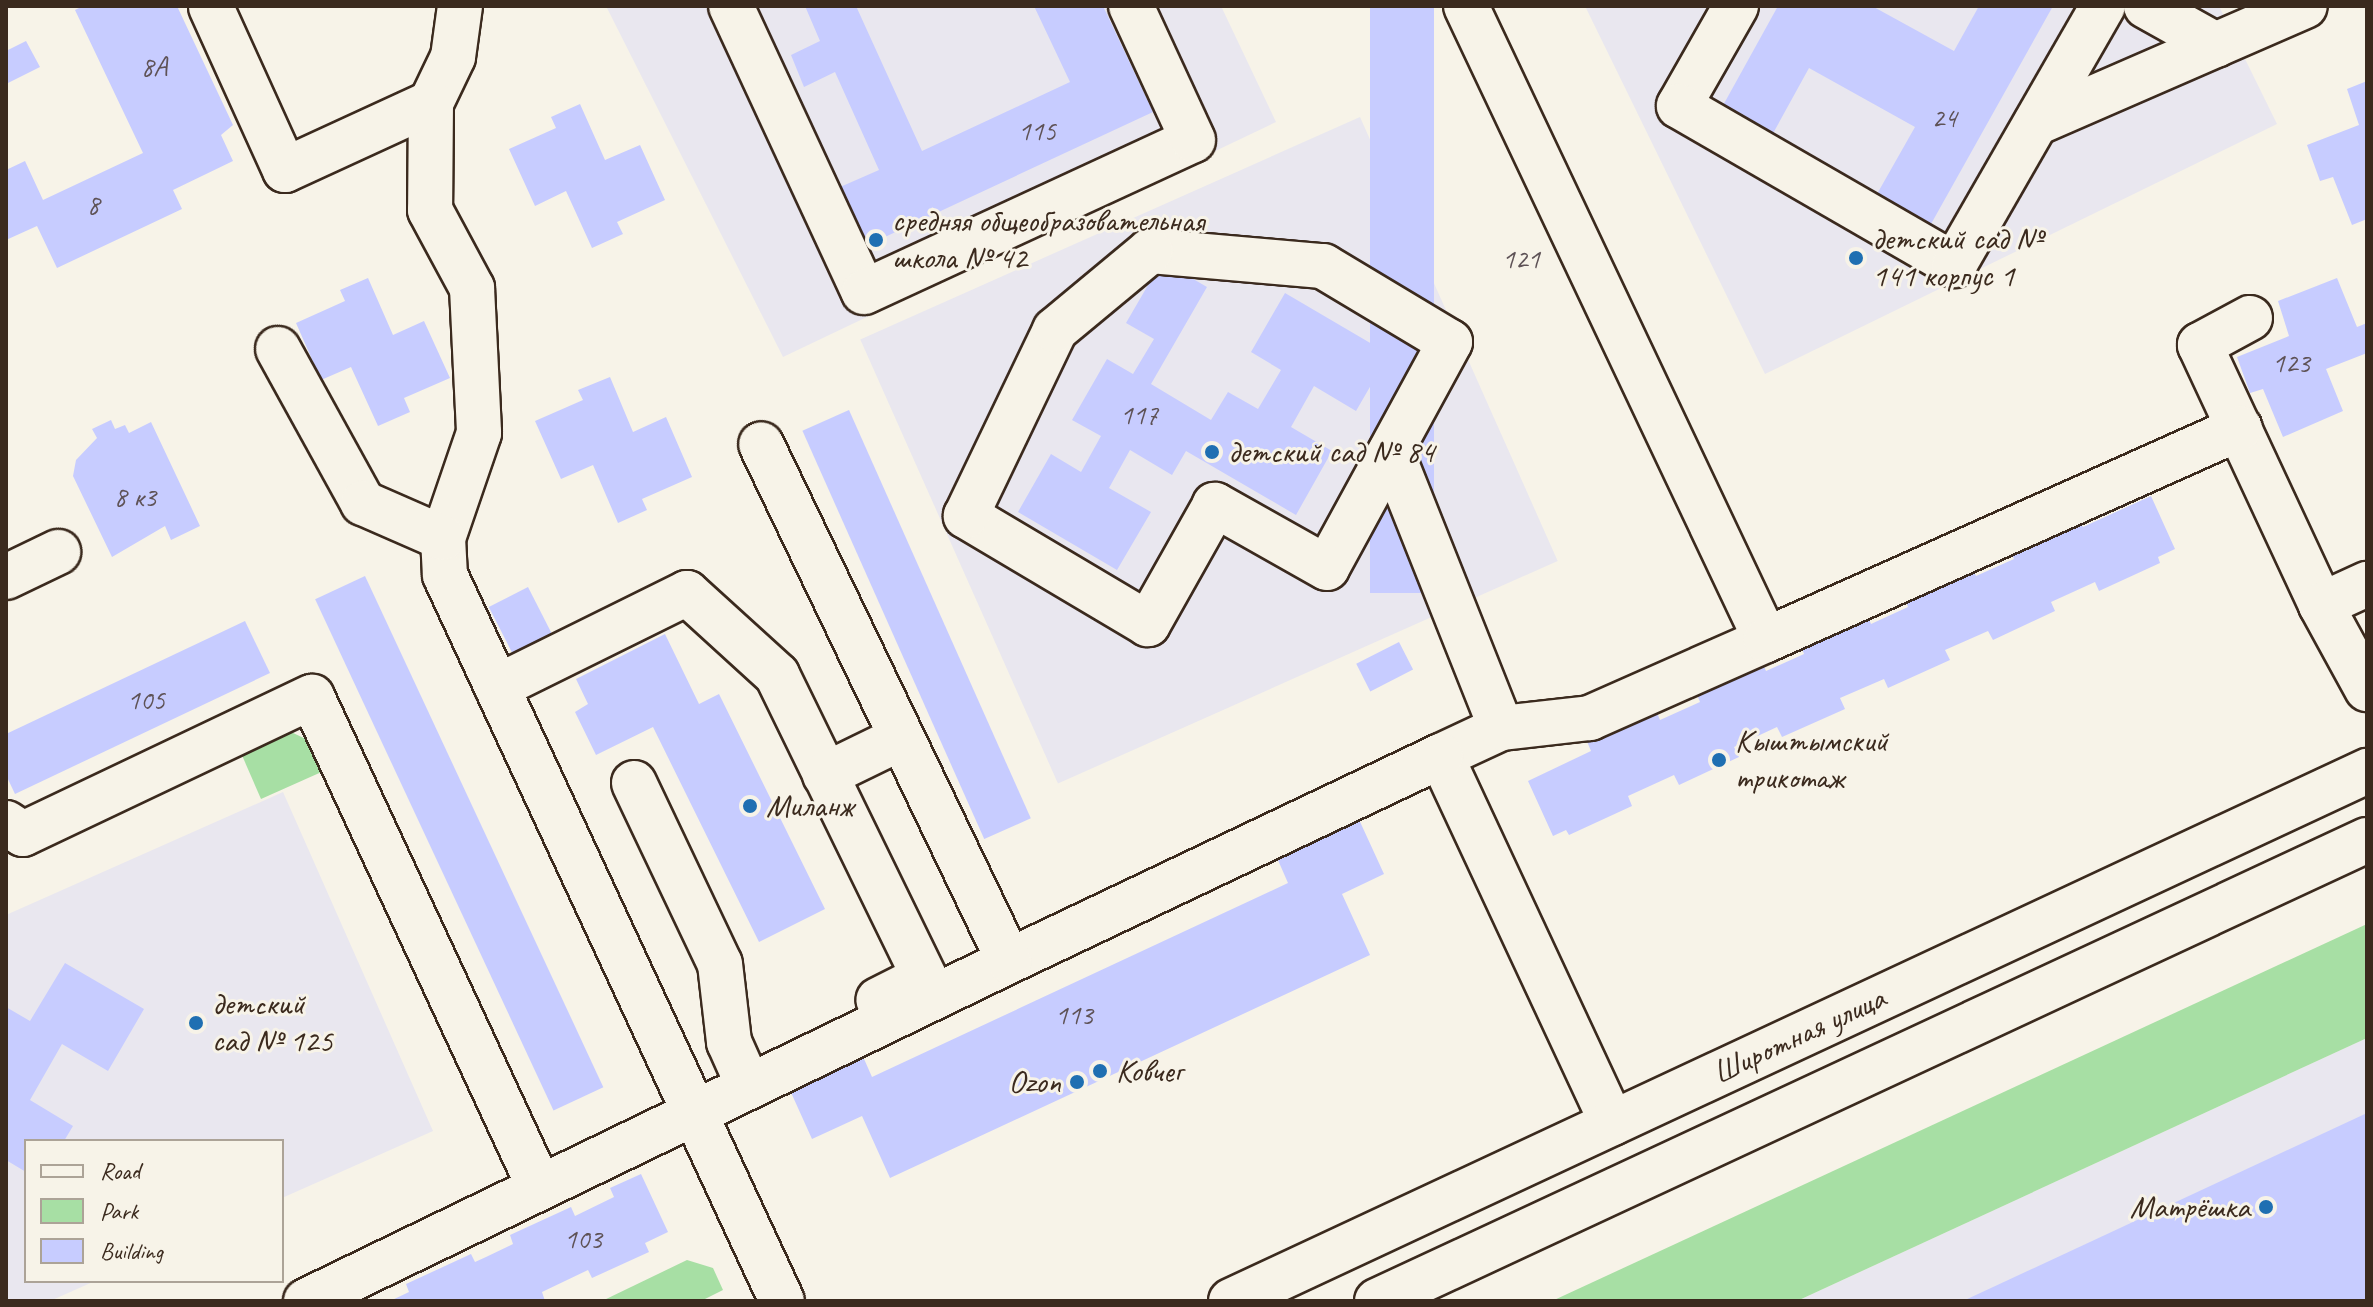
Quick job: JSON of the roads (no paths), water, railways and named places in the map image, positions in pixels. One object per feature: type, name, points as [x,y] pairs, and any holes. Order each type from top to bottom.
[{"type":"main road","points":[[460,6],[453,57],[431,103],[430,210],[472,288],[479,433],[443,538],[445,575],[782,1301]]},
{"type":"main road","points":[[731,6],[864,292],[1193,140],[1131,6]]},
{"type":"main road","points":[[1466,6],[1766,640]]},
{"type":"main road","points":[[1736,6],[1679,106],[1954,265],[2103,6]]},
{"type":"main road","points":[[2146,6],[2216,45]]},
{"type":"main road","points":[[2036,123],[2305,6]]},
{"type":"main road","points":[[211,7],[285,170],[431,103]]},
{"type":"main road","points":[[1150,251],[1323,266],[1450,342],[1391,451],[1327,568],[1215,505],[1148,624],[966,516],[1055,330],[1150,251]]},
{"type":"main road","points":[[2250,318],[2200,345],[2321,605],[2367,689]]},
{"type":"main road","points":[[278,349],[363,503],[443,538]]},
{"type":"main road","points":[[745,1077],[1009,961],[1501,728],[1590,718],[2240,428]]},
{"type":"main road","points":[[761,444],[1009,961]]},
{"type":"main road","points":[[1391,451],[1501,728]]},
{"type":"main road","points":[[6,577],[58,552]]},
{"type":"main road","points":[[2321,605],[2367,584]]},
{"type":"main road","points":[[306,1301],[694,1113],[745,1077],[924,977],[777,675],[687,593],[497,687]]},
{"type":"main road","points":[[6,823],[23,834],[312,697],[539,1186]]},
{"type":"main road","points":[[825,775],[901,738]]},
{"type":"main road","points":[[1441,756],[1612,1123]]},
{"type":"main road","name":"Широтная улица","points":[[1231,1301],[2367,771]]},
{"type":"main road","points":[[634,783],[720,964],[729,1042],[745,1077]]},
{"type":"main road","name":"Широтная улица","points":[[1377,1301],[2367,840]]},
{"type":"place","name":"средняя общеобразовательная школа № 42","points":[[876,240]]},
{"type":"place","name":"детский сад № 141 корпус 1","points":[[1856,258]]},
{"type":"place","name":"детский сад № 84","points":[[1212,452]]},
{"type":"place","name":"Кыштымский трикотаж","points":[[1719,760]]},
{"type":"place","name":"Миланж","points":[[750,806]]},
{"type":"place","name":"детский сад № 125","points":[[196,1023]]},
{"type":"place","name":"Ковчег","points":[[1100,1071]]},
{"type":"place","name":"Ozon","points":[[1077,1082]]},
{"type":"place","name":"Матрёшка","points":[[2266,1207]]}]
